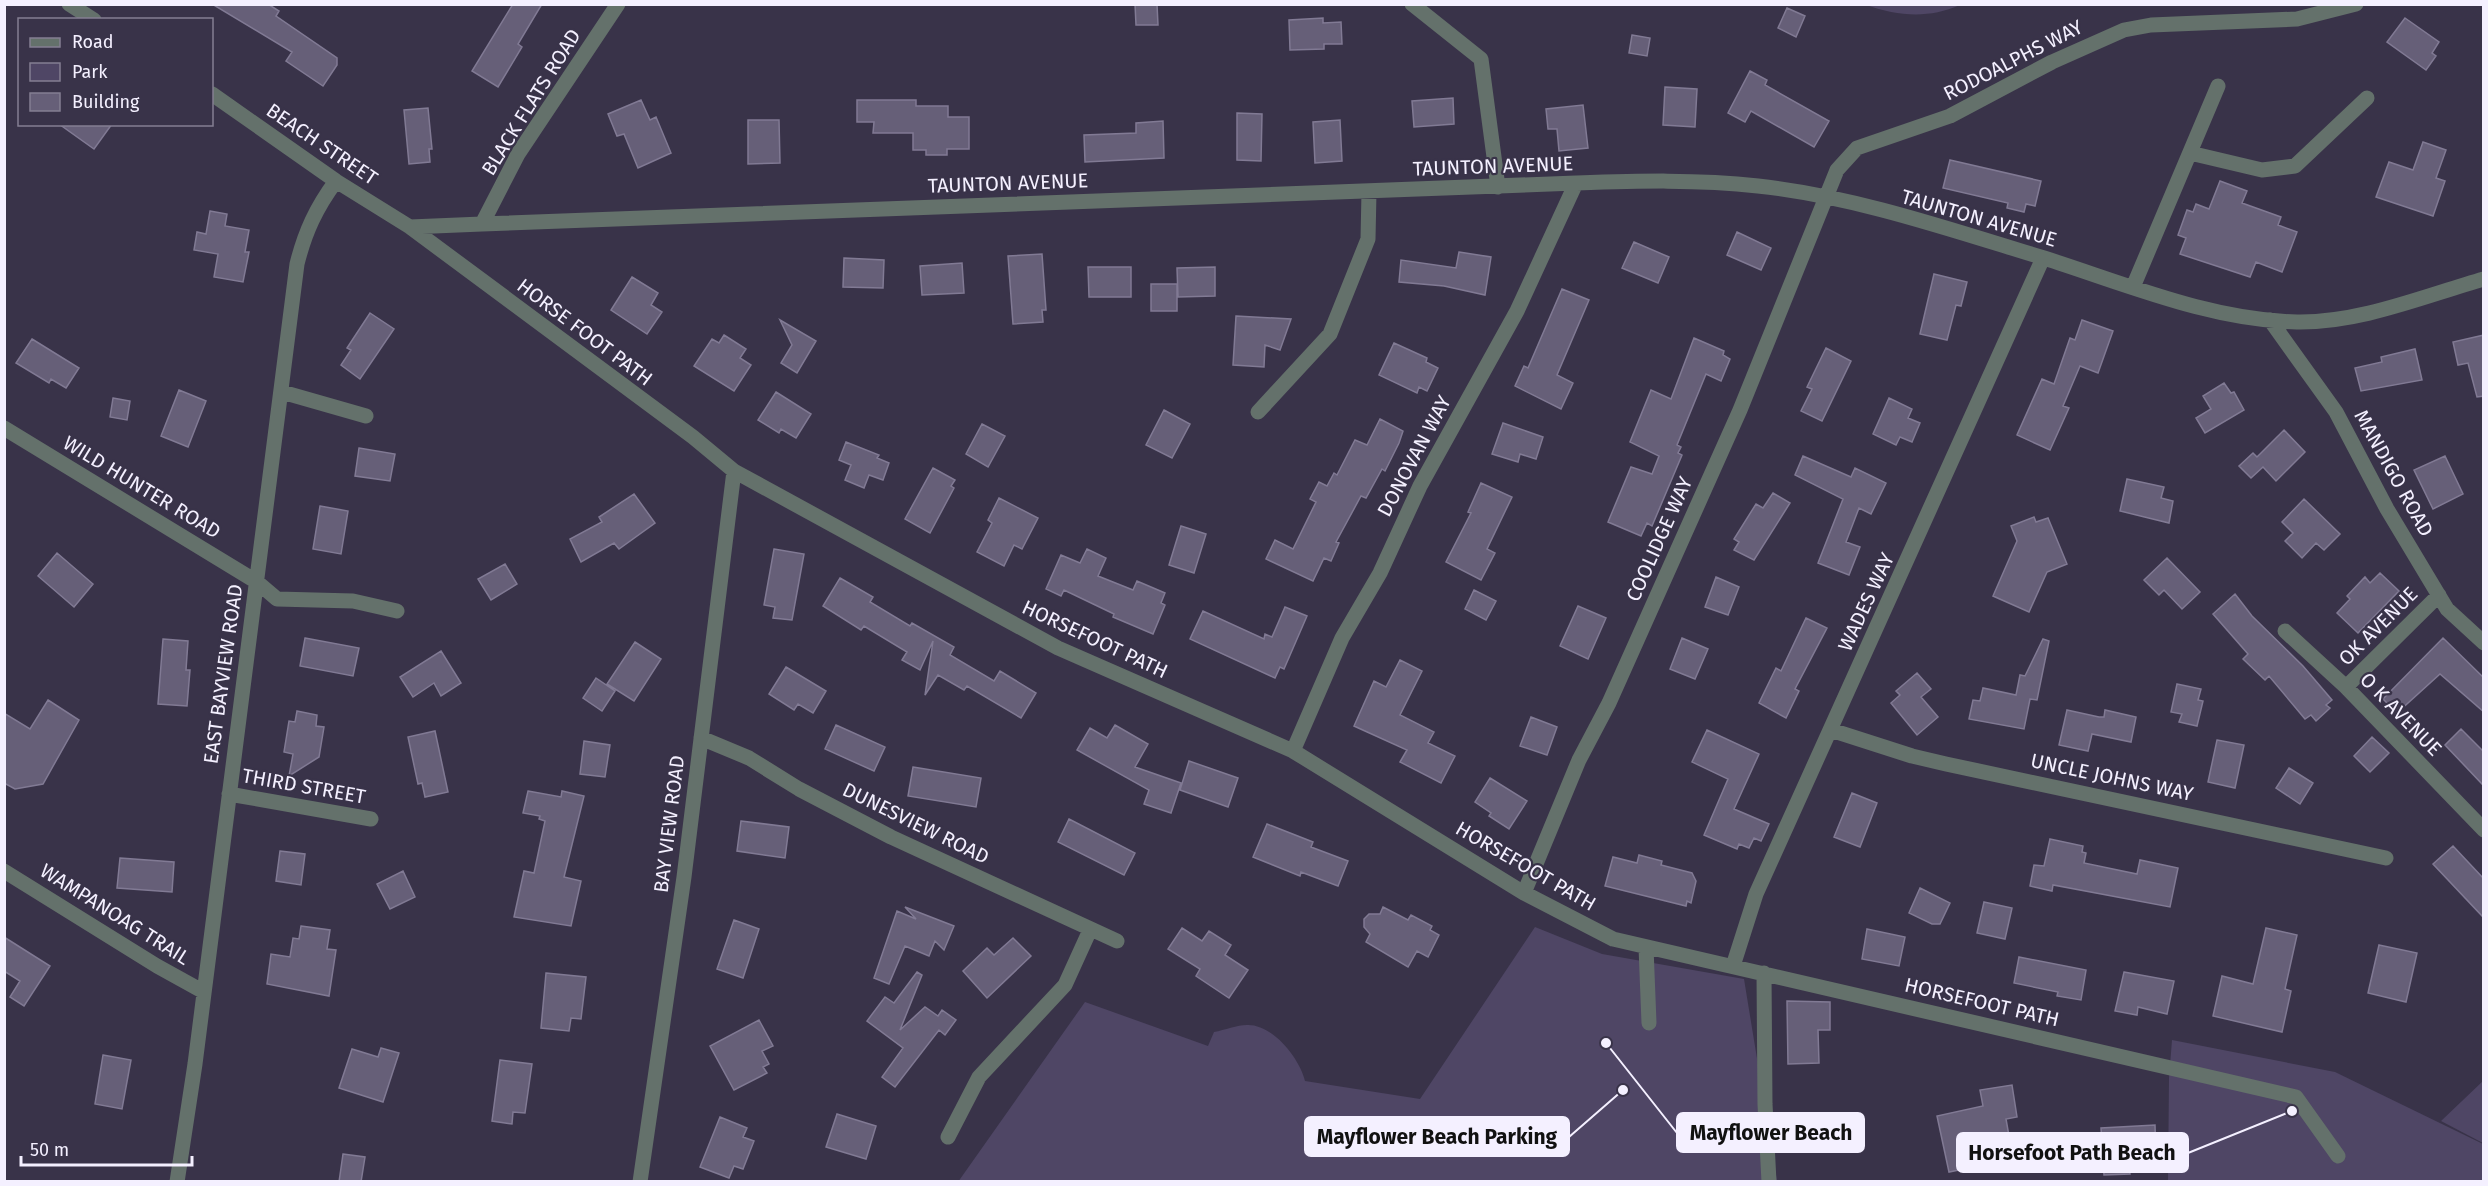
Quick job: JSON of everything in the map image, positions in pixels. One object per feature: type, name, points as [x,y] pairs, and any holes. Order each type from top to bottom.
[{"type":"street","points":[[69,4],[91,18]]},
{"type":"street","name":"BLACK FLATS ROAD","points":[[482,224],[518,154],[618,4]]},
{"type":"street","name":"RODOALPHS WAY","points":[[1826,198],[1837,170],[1857,148],[1950,117],[2052,62],[2124,30],[2151,25],[2297,19],[2356,4]]},
{"type":"street","points":[[1421,7],[1481,59],[1498,187]]},
{"type":"street","points":[[2133,287],[2218,86]]},
{"type":"street","name":"BEACH STREET","points":[[213,95],[336,181],[410,227]]},
{"type":"street","points":[[2190,153],[2262,170],[2295,166],[2367,98]]},
{"type":"street","name":"EAST BAYVIEW ROAD","points":[[177,1182],[302,245],[318,205],[336,181]]},
{"type":"street","name":"TAUNTON AVENUE","points":[[482,224],[1576,183],[1697,181],[1760,186],[1826,198],[1902,217],[2043,258],[2208,310],[2270,320],[2299,322],[2353,316],[2484,279]]},
{"type":"street","name":"DONOVAN WAY","points":[[1293,751],[1342,638],[1380,573],[1420,486],[1517,310],[1576,183]]},
{"type":"street","points":[[1258,412],[1330,334],[1368,239],[1369,192]]},
{"type":"street","name":"COOLIDGE WAY","points":[[1524,893],[1558,817],[1579,760],[1609,703],[1740,410],[1826,198]]},
{"type":"street","points":[[410,227],[482,224]]},
{"type":"street","name":"HORSE FOOT PATH","points":[[410,227],[693,437],[734,471]]},
{"type":"street","name":"WADES WAY","points":[[1733,966],[1756,894],[2043,258]]},
{"type":"street","name":"MANDIGO ROAD","points":[[2270,320],[2336,412],[2387,509],[2451,615],[2484,643]]},
{"type":"street","points":[[282,392],[366,416]]},
{"type":"street","name":"WILD HUNTER ROAD","points":[[4,428],[257,582],[277,599],[353,601],[397,611]]},
{"type":"street","name":"HORSEFOOT PATH","points":[[734,471],[1058,648],[1293,751],[1524,893],[1613,939],[2296,1097],[2338,1156]]},
{"type":"street","name":"BAY VIEW ROAD","points":[[640,1182],[684,885],[734,471]]},
{"type":"street","name":"OK AVENUE","points":[[2346,687],[2439,595]]},
{"type":"street","name":"O K AVENUE","points":[[2285,631],[2346,687],[2484,830]]},
{"type":"street","name":"UNCLE JOHNS WAY","points":[[1831,730],[1912,756],[1946,764],[2386,858]]},
{"type":"street","name":"DUNESVIEW ROAD","points":[[701,738],[749,758],[799,789],[891,837],[1090,930],[1117,940]]},
{"type":"street","name":"THIRD STREET","points":[[229,794],[371,819]]},
{"type":"street","name":"WAMPANOAG TRAIL","points":[[4,871],[157,966],[204,992]]},
{"type":"street","points":[[948,1137],[979,1077],[1065,985],[1090,930]]},
{"type":"street","points":[[1646,946],[1649,1023]]},
{"type":"street","points":[[1764,973],[1765,1104],[1769,1182]]},
{"type":"green space","points":[[1866,5],[1960,5],[1925,14],[1901,14]]},
{"type":"green space","points":[[1535,927],[1602,954],[1744,979],[1777,1181],[958,1182],[1085,1002],[1208,1046],[1214,1032],[1243,1025],[1257,1026],[1284,1044],[1297,1063],[1305,1081],[1420,1099]]},
{"type":"green space","points":[[2172,1040],[2335,1072],[2483,1144],[2483,1181],[2168,1182],[2169,1078]]},
{"type":"green space","points":[[2483,1081],[2483,1143],[2441,1121]]},
{"type":"building","points":[[212,4],[268,4],[279,11],[276,16],[337,58],[337,65],[323,86],[286,61],[292,52]]},
{"type":"building","points":[[513,4],[542,4],[518,44],[522,47],[498,87],[472,71]]},
{"type":"building","points":[[1135,4],[1157,4],[1158,25],[1136,25]]},
{"type":"building","points":[[1787,8],[1805,16],[1796,37],[1778,28]]},
{"type":"building","points":[[1323,18],[1323,23],[1341,22],[1342,44],[1324,44],[1324,49],[1290,50],[1289,20]]},
{"type":"building","points":[[2405,18],[2439,42],[2432,53],[2436,56],[2426,70],[2387,42]]},
{"type":"building","points":[[1632,35],[1650,38],[1647,56],[1629,53]]},
{"type":"building","points":[[1750,71],[1767,80],[1765,85],[1829,121],[1814,147],[1751,111],[1745,122],[1728,113]]},
{"type":"building","points":[[1665,87],[1697,89],[1695,127],[1663,125]]},
{"type":"building","points":[[1453,98],[1454,124],[1414,127],[1412,101]]},
{"type":"building","points":[[641,100],[650,120],[656,117],[671,153],[638,168],[624,134],[617,136],[608,114]]},
{"type":"building","points":[[857,100],[916,100],[916,106],[948,106],[948,117],[969,117],[969,149],[947,149],[947,155],[926,155],[926,150],[913,150],[913,133],[873,133],[874,122],[857,122]]},
{"type":"building","points":[[1583,105],[1588,148],[1559,151],[1557,129],[1548,129],[1546,109]]},
{"type":"building","points":[[428,108],[432,149],[429,149],[430,162],[409,164],[404,110]]},
{"type":"building","points":[[1237,113],[1262,114],[1261,161],[1237,160]]},
{"type":"building","points":[[748,120],[779,120],[780,163],[748,164]]},
{"type":"building","points":[[1340,120],[1342,161],[1315,163],[1313,122]]},
{"type":"building","points":[[1163,121],[1164,158],[1085,162],[1084,135],[1136,133],[1136,123]]},
{"type":"building","points":[[62,126],[111,126],[94,149]]},
{"type":"building","points":[[2423,142],[2446,150],[2436,178],[2445,181],[2433,216],[2376,197],[2389,162],[2413,170]]},
{"type":"building","points":[[1950,160],[2041,181],[2035,206],[2026,204],[2024,212],[2007,208],[2008,203],[1943,188]]},
{"type":"building","points":[[2220,181],[2247,191],[2242,203],[2281,217],[2278,225],[2297,232],[2282,272],[2256,262],[2250,277],[2180,254],[2186,238],[2178,235],[2187,210],[2193,212],[2196,204],[2209,209]]},
{"type":"building","points":[[210,211],[227,214],[225,226],[249,230],[245,252],[249,252],[243,282],[214,277],[218,254],[194,250],[197,232],[206,234]]},
{"type":"building","points":[[1737,232],[1771,248],[1761,270],[1727,255]]},
{"type":"building","points":[[1634,242],[1669,257],[1658,283],[1622,268]]},
{"type":"building","points":[[1459,252],[1491,257],[1485,295],[1444,286],[1399,282],[1401,260],[1456,268]]},
{"type":"building","points":[[1042,254],[1046,310],[1042,310],[1043,322],[1013,324],[1008,256]]},
{"type":"building","points":[[844,258],[884,260],[883,288],[843,287]]},
{"type":"building","points":[[962,263],[964,293],[922,295],[920,266]]},
{"type":"building","points":[[1088,267],[1131,267],[1131,297],[1089,297]]},
{"type":"building","points":[[1215,267],[1215,296],[1178,297],[1177,268]]},
{"type":"building","points":[[1934,274],[1967,282],[1961,306],[1956,305],[1947,340],[1920,334]]},
{"type":"building","points":[[632,277],[658,293],[651,305],[662,312],[647,334],[611,310]]},
{"type":"building","points":[[1151,284],[1177,284],[1177,311],[1151,311]]},
{"type":"building","points":[[1562,289],[1589,300],[1557,375],[1573,383],[1561,409],[1515,386],[1524,366],[1528,368]]},
{"type":"building","points":[[370,313],[394,329],[360,379],[341,365],[351,350],[347,348]]},
{"type":"building","points":[[1236,316],[1291,319],[1280,350],[1265,345],[1264,367],[1233,365]]},
{"type":"building","points":[[780,320],[816,341],[797,373],[781,363],[792,345]]},
{"type":"building","points":[[2082,320],[2113,331],[2098,373],[2080,366],[2063,406],[2069,408],[2050,450],[2017,435],[2042,379],[2054,384],[2070,338],[2075,340]]},
{"type":"building","points":[[724,335],[746,349],[740,358],[751,365],[734,391],[694,366],[712,339],[719,343]]},
{"type":"building","points":[[2484,335],[2484,396],[2477,397],[2468,363],[2458,365],[2453,342]]},
{"type":"building","points":[[1694,338],[1724,351],[1723,355],[1730,359],[1721,381],[1706,374],[1677,445],[1681,447],[1678,453],[1682,455],[1652,526],[1647,523],[1641,536],[1608,522],[1631,467],[1652,474],[1659,456],[1630,442],[1651,390],[1671,399]]},
{"type":"building","points":[[32,339],[79,368],[66,388],[51,379],[49,383],[16,363]]},
{"type":"building","points":[[1394,343],[1427,358],[1426,362],[1438,368],[1427,391],[1419,387],[1417,393],[1379,375]]},
{"type":"building","points":[[1826,348],[1851,361],[1822,421],[1801,411],[1812,389],[1807,387]]},
{"type":"building","points":[[2415,349],[2422,380],[2361,391],[2355,368],[2382,362],[2381,357]]},
{"type":"building","points":[[2224,383],[2231,393],[2234,392],[2244,410],[2205,433],[2196,418],[2211,409],[2203,396]]},
{"type":"building","points":[[179,390],[206,401],[188,447],[161,436]]},
{"type":"building","points":[[776,392],[811,414],[796,438],[781,429],[779,433],[758,420]]},
{"type":"building","points":[[113,398],[130,401],[127,420],[110,417]]},
{"type":"building","points":[[1889,398],[1912,409],[1908,418],[1920,423],[1912,442],[1900,437],[1896,445],[1873,434]]},
{"type":"building","points":[[1164,410],[1190,424],[1172,458],[1146,445]]},
{"type":"building","points":[[1380,419],[1403,431],[1399,443],[1385,471],[1382,469],[1366,498],[1361,496],[1336,542],[1339,543],[1331,561],[1324,558],[1313,581],[1266,559],[1275,540],[1293,549],[1316,502],[1310,499],[1319,482],[1327,486],[1334,473],[1337,475],[1355,440],[1367,445]]},
{"type":"building","points":[[1503,423],[1543,437],[1536,459],[1520,454],[1518,462],[1492,454]]},
{"type":"building","points":[[982,424],[1005,436],[988,467],[966,454]]},
{"type":"building","points":[[2284,430],[2305,452],[2276,481],[2263,467],[2251,478],[2239,466],[2253,453],[2257,457]]},
{"type":"building","points":[[846,442],[879,455],[877,458],[889,463],[883,480],[869,475],[864,488],[845,480],[851,465],[839,460]]},
{"type":"building","points":[[359,448],[395,454],[390,481],[355,476]]},
{"type":"building","points":[[1803,456],[1851,477],[1855,468],[1886,483],[1871,514],[1859,508],[1846,542],[1860,547],[1849,575],[1818,563],[1843,499],[1795,475]]},
{"type":"building","points":[[2445,456],[2463,494],[2433,509],[2414,470]]},
{"type":"building","points":[[933,468],[955,480],[951,486],[954,488],[930,533],[905,519]]},
{"type":"building","points":[[2127,479],[2164,487],[2161,498],[2173,501],[2169,523],[2120,511]]},
{"type":"building","points":[[1481,483],[1512,497],[1487,549],[1495,553],[1481,580],[1446,562],[1471,513],[1468,512]]},
{"type":"building","points":[[1773,493],[1790,503],[1754,560],[1734,550],[1739,542],[1734,539],[1756,504],[1763,508]]},
{"type":"building","points":[[634,494],[655,523],[619,549],[614,543],[581,562],[570,539],[602,522],[599,517]]},
{"type":"building","points":[[999,498],[1038,518],[1022,549],[1014,545],[1004,566],[977,552],[992,523],[988,520]]},
{"type":"building","points":[[2304,499],[2340,534],[2324,550],[2316,543],[2302,558],[2285,541],[2293,533],[2282,522]]},
{"type":"building","points":[[320,506],[348,511],[341,554],[313,549]]},
{"type":"building","points":[[2034,517],[2036,522],[2048,518],[2067,564],[2047,572],[2029,612],[1993,596],[2017,541],[2011,526]]},
{"type":"building","points":[[1181,526],[1206,534],[1194,573],[1169,565]]},
{"type":"building","points":[[774,549],[804,554],[792,620],[773,618],[775,607],[764,605]]},
{"type":"building","points":[[1087,549],[1106,558],[1098,576],[1133,590],[1137,581],[1165,593],[1161,603],[1165,605],[1153,634],[1113,617],[1114,614],[1064,590],[1061,596],[1046,589],[1061,555],[1080,563]]},
{"type":"building","points":[[57,553],[93,584],[74,607],[38,576]]},
{"type":"building","points":[[2167,558],[2200,592],[2182,609],[2164,590],[2159,595],[2144,580]]},
{"type":"building","points":[[505,564],[517,584],[491,600],[478,579]]},
{"type":"building","points":[[2380,573],[2399,591],[2358,633],[2337,613],[2350,599],[2347,596],[2365,577],[2370,583]]},
{"type":"building","points":[[1716,577],[1739,587],[1728,615],[1705,607]]},
{"type":"building","points":[[840,578],[873,597],[870,602],[910,626],[912,623],[954,647],[950,655],[994,681],[1000,671],[1036,693],[1021,718],[967,686],[964,690],[938,675],[925,695],[933,641],[920,670],[902,660],[907,652],[864,626],[861,630],[823,606]]},
{"type":"building","points":[[1474,590],[1496,601],[1486,620],[1465,609]]},
{"type":"building","points":[[2235,594],[2252,616],[2303,666],[2332,700],[2326,705],[2330,708],[2316,721],[2311,715],[2305,719],[2269,676],[2265,680],[2243,659],[2248,654],[2213,614]]},
{"type":"building","points":[[1578,606],[1606,618],[1588,659],[1560,646]]},
{"type":"building","points":[[1285,607],[1307,616],[1284,669],[1280,667],[1275,678],[1190,639],[1203,611],[1264,639],[1265,634],[1272,637]]},
{"type":"building","points":[[1806,618],[1827,628],[1795,689],[1799,691],[1786,718],[1759,703],[1776,668],[1781,671]]},
{"type":"building","points":[[305,638],[359,648],[353,676],[300,666]]},
{"type":"building","points":[[1682,638],[1708,649],[1695,679],[1670,669]]},
{"type":"building","points":[[2443,638],[2484,678],[2484,712],[2440,674],[2397,713],[2383,699]]},
{"type":"building","points":[[163,639],[188,641],[186,670],[190,670],[187,706],[158,704]]},
{"type":"building","points":[[2043,639],[2049,641],[2037,700],[2030,699],[2024,729],[1969,719],[1973,700],[1980,701],[1983,688],[2016,695],[2020,675],[2025,676]]},
{"type":"building","points":[[635,642],[661,659],[634,701],[607,684]]},
{"type":"building","points":[[441,651],[461,683],[441,696],[434,683],[413,697],[400,677]]},
{"type":"building","points":[[1400,660],[1422,671],[1400,715],[1434,732],[1428,743],[1455,756],[1441,783],[1400,762],[1407,750],[1354,726],[1374,681],[1386,687]]},
{"type":"building","points":[[786,667],[826,691],[813,713],[798,704],[794,710],[769,694]]},
{"type":"building","points":[[1917,673],[1931,689],[1921,697],[1938,717],[1917,735],[1891,703],[1900,695],[1896,691]]},
{"type":"building","points":[[596,678],[615,691],[602,711],[583,698]]},
{"type":"building","points":[[2177,684],[2201,689],[2198,700],[2203,701],[2197,726],[2179,722],[2182,714],[2171,712]]},
{"type":"building","points":[[48,700],[79,720],[43,784],[15,789],[4,783],[4,713],[30,729]]},
{"type":"building","points":[[2067,710],[2104,717],[2105,710],[2136,717],[2131,742],[2092,734],[2088,751],[2059,745]]},
{"type":"building","points":[[297,711],[317,715],[316,726],[324,727],[319,757],[289,776],[293,754],[284,752],[289,721],[295,722]]},
{"type":"building","points":[[1531,717],[1557,727],[1547,755],[1520,746]]},
{"type":"building","points":[[836,725],[885,747],[874,771],[825,749]]},
{"type":"building","points":[[1115,725],[1148,744],[1135,767],[1181,783],[1171,813],[1144,804],[1149,790],[1077,750],[1090,728],[1107,738]]},
{"type":"building","points":[[2461,729],[2484,752],[2484,786],[2445,745]]},
{"type":"building","points":[[1707,730],[1759,754],[1734,809],[1769,824],[1761,841],[1754,838],[1749,848],[1739,844],[1737,849],[1704,835],[1728,779],[1692,762]]},
{"type":"building","points":[[435,731],[448,792],[425,797],[422,783],[418,784],[408,737]]},
{"type":"building","points":[[2372,737],[2389,753],[2370,772],[2354,756]]},
{"type":"building","points":[[2217,740],[2244,745],[2235,788],[2208,782]]},
{"type":"building","points":[[584,741],[610,745],[605,777],[580,774]]},
{"type":"building","points":[[1189,761],[1238,778],[1228,807],[1180,790]]},
{"type":"building","points":[[913,767],[981,778],[976,807],[908,796]]},
{"type":"building","points":[[2289,768],[2313,783],[2300,804],[2276,788]]},
{"type":"building","points":[[1490,778],[1527,801],[1509,829],[1489,816],[1491,813],[1475,802]]},
{"type":"building","points":[[528,791],[561,797],[562,791],[584,796],[564,877],[581,881],[571,926],[514,917],[524,871],[534,873],[545,821],[539,819],[540,816],[523,813]]},
{"type":"building","points":[[1852,793],[1877,803],[1860,847],[1834,837]]},
{"type":"building","points":[[1069,819],[1135,853],[1124,875],[1058,842]]},
{"type":"building","points":[[741,821],[789,827],[785,858],[737,851]]},
{"type":"building","points":[[1267,824],[1313,842],[1311,847],[1348,861],[1338,886],[1301,872],[1300,876],[1253,857]]},
{"type":"building","points":[[2050,839],[2083,846],[2082,852],[2086,853],[2084,863],[2137,874],[2140,860],[2178,868],[2170,907],[2053,885],[2052,891],[2030,886],[2034,865],[2044,866]]},
{"type":"building","points":[[2453,846],[2484,879],[2484,918],[2433,864]]},
{"type":"building","points":[[280,851],[305,854],[301,885],[276,881]]},
{"type":"building","points":[[1639,855],[1662,861],[1661,865],[1692,873],[1696,881],[1691,903],[1687,901],[1686,906],[1605,886],[1613,857],[1637,863]]},
{"type":"building","points":[[120,858],[174,862],[172,892],[117,888]]},
{"type":"building","points":[[403,871],[415,897],[390,909],[377,884]]},
{"type":"building","points":[[1920,888],[1950,903],[1940,924],[1932,924],[1909,913]]},
{"type":"building","points":[[1984,902],[2012,908],[2005,939],[1977,933]]},
{"type":"building","points":[[905,907],[954,926],[944,950],[935,941],[929,956],[905,946],[889,984],[874,978],[897,911],[916,919]]},
{"type":"building","points":[[1383,907],[1408,920],[1411,915],[1432,926],[1430,930],[1439,935],[1428,957],[1417,951],[1408,967],[1366,942],[1370,934],[1364,927],[1364,919],[1369,914],[1380,914]]},
{"type":"building","points":[[734,920],[759,929],[743,978],[717,969]]},
{"type":"building","points":[[301,926],[330,930],[327,949],[336,950],[329,996],[267,984],[271,954],[290,957],[293,938],[299,939]]},
{"type":"building","points":[[1182,928],[1202,941],[1209,931],[1231,945],[1225,955],[1248,970],[1229,998],[1196,976],[1200,969],[1168,949]]},
{"type":"building","points":[[2266,928],[2297,935],[2285,989],[2291,991],[2282,1032],[2213,1016],[2222,976],[2253,984]]},
{"type":"building","points":[[1867,929],[1905,937],[1899,966],[1862,959]]},
{"type":"building","points":[[4,937],[50,966],[24,1006],[10,997],[20,981],[4,971]]},
{"type":"building","points":[[1013,938],[1031,956],[987,998],[963,971],[987,948],[994,955]]},
{"type":"building","points":[[2379,945],[2417,953],[2406,1002],[2368,993]]},
{"type":"building","points":[[2019,957],[2086,970],[2081,1000],[2057,996],[2058,992],[2014,983]]},
{"type":"building","points":[[917,972],[922,975],[900,1030],[925,1007],[938,1016],[942,1010],[956,1020],[945,1035],[939,1030],[895,1087],[882,1077],[903,1048],[867,1021],[885,997],[894,1003]]},
{"type":"building","points":[[2124,972],[2174,981],[2167,1014],[2138,1007],[2137,1015],[2115,1011]]},
{"type":"building","points":[[546,973],[586,977],[581,1019],[571,1018],[569,1031],[541,1028]]},
{"type":"building","points":[[1787,1001],[1830,1002],[1830,1030],[1818,1030],[1819,1063],[1788,1064]]},
{"type":"building","points":[[759,1020],[773,1046],[762,1051],[769,1064],[763,1067],[767,1073],[734,1090],[710,1046]]},
{"type":"building","points":[[381,1048],[399,1053],[383,1102],[339,1088],[352,1049],[378,1057]]},
{"type":"building","points":[[103,1055],[131,1060],[122,1109],[95,1104]]},
{"type":"building","points":[[500,1060],[532,1064],[525,1113],[513,1112],[512,1124],[492,1121]]},
{"type":"building","points":[[2012,1085],[2017,1117],[2006,1119],[2009,1136],[1977,1141],[1979,1150],[1966,1153],[1969,1168],[1949,1172],[1937,1116],[1983,1106],[1980,1090]]},
{"type":"building","points":[[837,1114],[876,1126],[866,1159],[826,1147]]},
{"type":"building","points":[[720,1117],[747,1128],[743,1137],[754,1141],[743,1169],[734,1166],[729,1178],[700,1167]]},
{"type":"building","points":[[2155,1125],[2156,1159],[2128,1160],[2130,1174],[2104,1175],[2101,1128]]},
{"type":"building","points":[[343,1154],[365,1157],[361,1182],[339,1182]]},
{"type":"place","name":"Mayflower Beach","points":[[1606,1043]]},
{"type":"place","name":"Mayflower Beach Parking","points":[[1623,1090]]},
{"type":"place","name":"Horsefoot Path Beach","points":[[2292,1111]]}]
